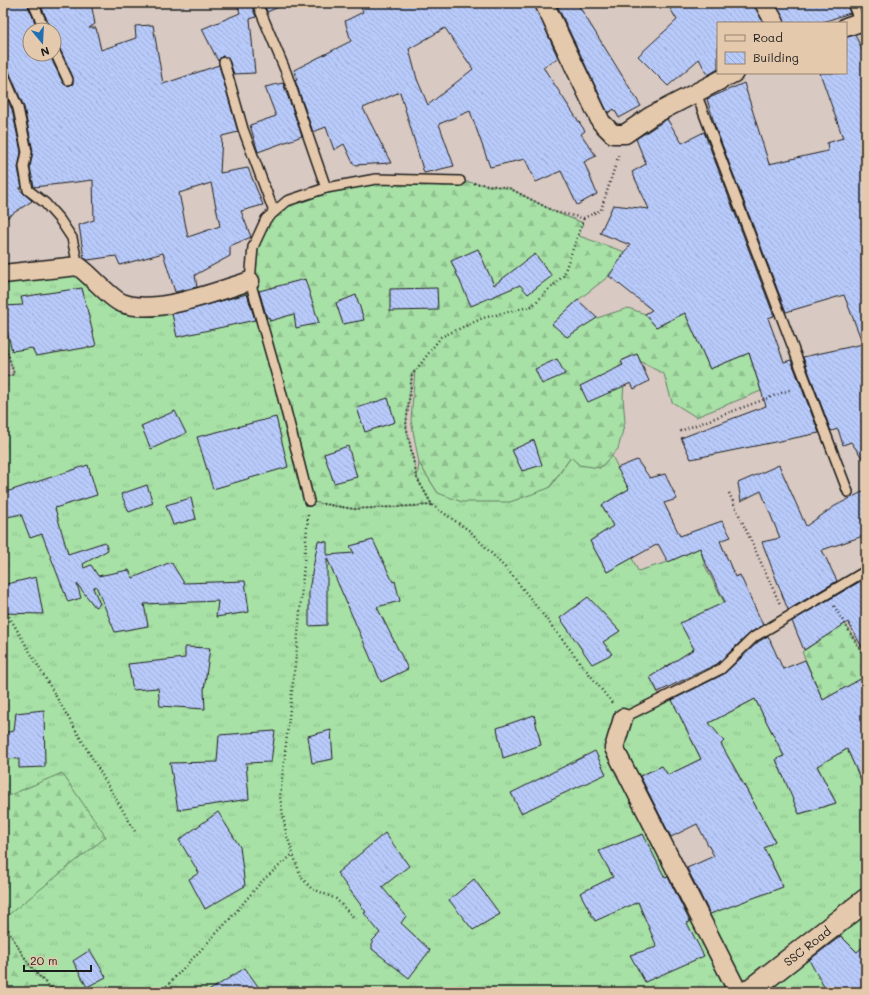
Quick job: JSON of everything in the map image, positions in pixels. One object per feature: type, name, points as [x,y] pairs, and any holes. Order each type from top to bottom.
[{"type":"street","points":[[544,3],[601,122],[613,134],[625,134],[651,116],[732,74]]},
{"type":"street","points":[[764,3],[774,22]]},
{"type":"street","points":[[3,274],[78,266],[87,272],[122,303],[145,307],[192,300],[250,281]]},
{"type":"street","points":[[623,718],[614,748],[738,992]]},
{"type":"street","name":"SSC Road","points":[[748,992],[866,900]]},
{"type":"lane","points":[[33,3],[41,22]]},
{"type":"lane","points":[[257,3],[286,72],[326,188]]},
{"type":"lane","points":[[852,3],[857,23]]},
{"type":"lane","points":[[60,62],[68,80]]},
{"type":"lane","points":[[224,62],[243,129],[274,212]]},
{"type":"lane","points":[[3,74],[18,108],[27,152],[24,167],[28,190],[45,203],[60,220],[72,238],[78,266]]},
{"type":"lane","points":[[696,92],[848,492]]},
{"type":"lane","points":[[309,501],[280,387],[250,281],[253,247],[266,219],[286,201],[326,188],[376,178],[460,181]]},
{"type":"lane","points":[[623,718],[721,669],[754,637],[864,572]]},
{"type":"path","points":[[460,181],[509,188],[555,212],[584,218],[601,210],[625,134]]},
{"type":"path","points":[[584,218],[563,276],[532,306],[483,318],[441,337],[412,374],[406,426],[417,478],[432,505],[470,531],[512,576],[623,718]]},
{"type":"path","points":[[3,337],[14,374],[3,378]]},
{"type":"path","points":[[680,431],[806,384]]},
{"type":"path","points":[[729,493],[786,618]]},
{"type":"path","points":[[355,919],[336,899],[310,888],[301,877],[286,833],[280,797],[297,647],[309,501],[349,509],[432,505]]},
{"type":"path","points":[[826,594],[866,659]]},
{"type":"path","points":[[3,606],[136,833]]},
{"type":"path","points":[[161,992],[229,920],[262,881],[294,854]]},
{"type":"path","points":[[3,919],[14,942],[44,983],[56,992]]},
{"type":"green space","points":[[376,179],[460,181],[509,188],[555,212],[583,223],[579,236],[625,252],[609,276],[578,300],[552,324],[597,318],[628,308],[645,314],[656,327],[685,313],[710,369],[749,353],[761,391],[696,417],[672,402],[664,374],[641,362],[637,354],[621,361],[625,370],[623,397],[625,422],[618,449],[600,468],[579,465],[571,457],[549,488],[510,502],[462,502],[438,493],[419,463],[411,420],[415,370],[412,375],[406,425],[417,478],[432,505],[354,509],[313,502],[250,281],[253,247],[266,219],[287,201]]},
{"type":"green space","points":[[509,188],[555,212],[583,223],[350,328],[309,501],[354,509],[431,505],[417,478],[419,463],[438,493],[551,486],[571,457],[600,468],[612,456],[629,489],[602,505],[613,526],[590,541],[607,572],[632,558],[638,571],[668,562],[700,548],[705,566],[725,604],[694,649],[650,677],[661,699],[672,700],[701,759],[668,775],[662,766],[631,780],[700,917],[783,886],[764,848],[775,841],[732,763],[718,766],[711,752],[723,741],[709,723],[755,699],[784,756],[776,760],[800,814],[836,803],[802,736],[839,754],[847,749],[866,791],[866,992],[3,992],[3,378],[14,374],[3,337],[3,274],[78,266],[145,307]]},
{"type":"green space","points":[[845,623],[866,659],[866,676],[823,700],[802,652]]},
{"type":"green space","points":[[62,773],[106,837],[3,919],[3,798]]},
{"type":"green space","points":[[3,919],[25,959],[40,977],[56,992],[3,992]]},
{"type":"building","points":[[3,3],[27,3],[35,22],[22,22],[22,62],[53,62],[63,83],[67,86],[73,84],[73,77],[62,53],[62,22],[48,22],[40,3],[91,3],[95,24],[89,28],[96,28],[101,50],[136,38],[135,26],[153,25],[163,84],[219,65],[238,132],[222,136],[220,173],[248,168],[263,205],[241,211],[251,237],[230,246],[230,256],[195,275],[197,287],[175,292],[163,253],[120,265],[116,256],[88,260],[84,258],[79,225],[94,220],[93,180],[34,187],[30,167],[33,151],[24,107],[9,71],[3,67]],"holes":[[[211,183],[220,226],[188,237],[179,193]]]},
{"type":"building","points":[[237,3],[251,3],[256,17],[250,19],[255,73],[234,74],[228,57],[222,56],[218,61],[202,29],[240,13]]},
{"type":"building","points":[[264,3],[288,3],[267,12]]},
{"type":"building","points":[[359,3],[534,3],[558,58],[543,67],[585,131],[581,134],[596,156],[584,162],[597,194],[577,205],[561,171],[536,182],[525,159],[490,167],[470,111],[439,124],[454,166],[424,173],[400,92],[363,108],[391,163],[354,165],[344,144],[334,150],[326,127],[313,132],[295,80],[297,80],[294,70],[351,41],[345,21],[363,12]],"holes":[[[445,28],[473,69],[428,105],[417,79],[409,49]]]},
{"type":"building","points":[[556,3],[577,3],[641,106],[619,118],[614,109],[608,113]]},
{"type":"building","points":[[667,3],[754,3],[763,22],[717,22],[717,70],[708,75],[699,59],[668,86],[638,56],[677,20]]},
{"type":"building","points":[[776,3],[846,3],[850,13],[823,22],[785,22]]},
{"type":"building","points":[[855,35],[866,57],[866,463],[851,442],[843,445],[838,429],[831,431],[803,357],[863,344],[844,295],[786,312],[715,126],[707,99],[744,83],[769,164],[828,151],[827,143],[843,138],[820,74],[847,74],[847,37]]},
{"type":"building","points":[[283,83],[302,136],[258,152],[250,125],[276,116],[265,87]]},
{"type":"building","points":[[3,88],[12,110],[21,152],[18,168],[22,188],[18,188],[32,201],[3,220]]},
{"type":"building","points":[[667,119],[682,143],[704,132],[774,316],[768,318],[784,362],[791,360],[819,433],[691,459],[681,438],[766,406],[749,353],[710,369],[685,313],[656,327],[645,314],[652,310],[609,276],[630,245],[600,233],[613,205],[649,209],[632,172],[646,164],[636,139]]},
{"type":"building","points":[[478,249],[494,285],[535,254],[552,276],[528,294],[520,285],[471,306],[451,261]]},
{"type":"building","points":[[305,279],[319,323],[296,328],[294,314],[270,321],[269,317],[267,318],[259,291]]},
{"type":"building","points":[[82,288],[96,346],[36,356],[32,348],[12,351],[3,315],[3,306],[23,305],[21,297]]},
{"type":"building","points":[[437,288],[438,310],[390,311],[390,289]]},
{"type":"building","points":[[247,294],[255,320],[177,337],[172,314]]},
{"type":"building","points":[[356,295],[364,320],[343,324],[336,303]]},
{"type":"building","points":[[578,300],[597,318],[567,337],[552,324]]},
{"type":"building","points":[[637,354],[649,381],[634,389],[631,383],[588,402],[580,386],[623,365],[621,361]]},
{"type":"building","points":[[557,359],[565,374],[542,384],[535,369]]},
{"type":"building","points":[[388,398],[395,422],[365,432],[357,408]]},
{"type":"building","points":[[175,411],[186,433],[151,449],[141,426]]},
{"type":"building","points":[[276,417],[288,467],[213,489],[197,437]]},
{"type":"building","points":[[534,440],[542,465],[522,471],[512,450]]},
{"type":"building","points":[[348,446],[357,477],[334,483],[324,454]]},
{"type":"building","points":[[637,460],[650,478],[665,474],[677,499],[664,503],[680,536],[722,521],[731,537],[720,541],[735,577],[740,575],[763,625],[750,633],[717,664],[658,692],[650,677],[694,649],[680,623],[725,602],[704,560],[700,548],[668,562],[658,544],[607,572],[590,541],[613,526],[602,505],[629,489],[617,468]]},
{"type":"building","points":[[88,465],[97,495],[55,508],[68,554],[105,542],[108,550],[83,564],[84,568],[91,565],[98,576],[129,570],[133,578],[171,562],[184,583],[245,581],[249,612],[216,617],[218,601],[144,604],[148,626],[115,632],[96,586],[93,588],[100,604],[95,607],[77,584],[81,598],[68,602],[42,534],[30,538],[21,514],[3,518],[3,493]]},
{"type":"building","points":[[779,465],[806,526],[835,506],[866,490],[866,535],[822,550],[837,581],[788,610],[762,542],[780,538],[761,491],[741,501],[738,483]]},
{"type":"building","points":[[147,485],[153,503],[129,512],[121,494]]},
{"type":"building","points":[[191,498],[196,519],[173,525],[166,505]]},
{"type":"building","points":[[373,540],[393,582],[395,581],[400,601],[377,607],[408,669],[381,682],[327,558],[327,625],[309,626],[309,590],[318,541],[327,542],[327,555],[354,553],[350,546]]},
{"type":"building","points":[[36,577],[43,614],[3,613],[3,585]]},
{"type":"building","points":[[866,578],[866,654],[848,622],[804,650],[792,621]]},
{"type":"building","points":[[588,597],[620,631],[603,642],[612,654],[592,664],[560,618]]},
{"type":"building","points":[[768,636],[783,669],[805,660],[823,700],[866,676],[866,791],[847,749],[817,766],[836,803],[799,814],[776,759],[784,756],[755,699],[709,723],[724,741],[721,744],[775,841],[764,848],[783,887],[710,914],[687,868],[714,856],[697,824],[671,837],[640,776],[662,766],[668,775],[701,759],[672,700],[724,674],[758,642]]},
{"type":"building","points":[[185,647],[210,648],[204,690],[205,709],[160,706],[158,688],[133,690],[128,664],[185,658]]},
{"type":"building","points":[[44,710],[45,767],[19,768],[19,759],[3,758],[3,733],[14,731],[16,713]]},
{"type":"building","points":[[534,715],[541,745],[503,758],[497,728]]},
{"type":"building","points":[[331,730],[333,759],[312,763],[308,736]]},
{"type":"building","points":[[275,731],[271,762],[246,763],[249,799],[178,810],[170,763],[217,762],[219,735]]},
{"type":"building","points":[[595,751],[606,774],[521,813],[511,793]]},
{"type":"building","points":[[218,812],[240,847],[245,886],[205,909],[189,879],[199,873],[179,840]]},
{"type":"building","points":[[385,833],[409,866],[382,887],[406,916],[401,923],[430,950],[409,978],[372,949],[372,941],[380,933],[364,913],[366,912],[337,873]]},
{"type":"building","points":[[643,834],[665,878],[668,877],[690,922],[687,923],[704,956],[645,982],[630,955],[657,947],[638,902],[595,921],[580,893],[613,877],[599,851]]},
{"type":"building","points":[[474,879],[500,914],[473,930],[449,900]]},
{"type":"building","points":[[841,936],[857,952],[866,944],[866,992],[827,992],[809,960]]},
{"type":"building","points":[[90,950],[106,977],[87,987],[73,961]]},
{"type":"building","points":[[245,968],[262,992],[207,992]]}]
